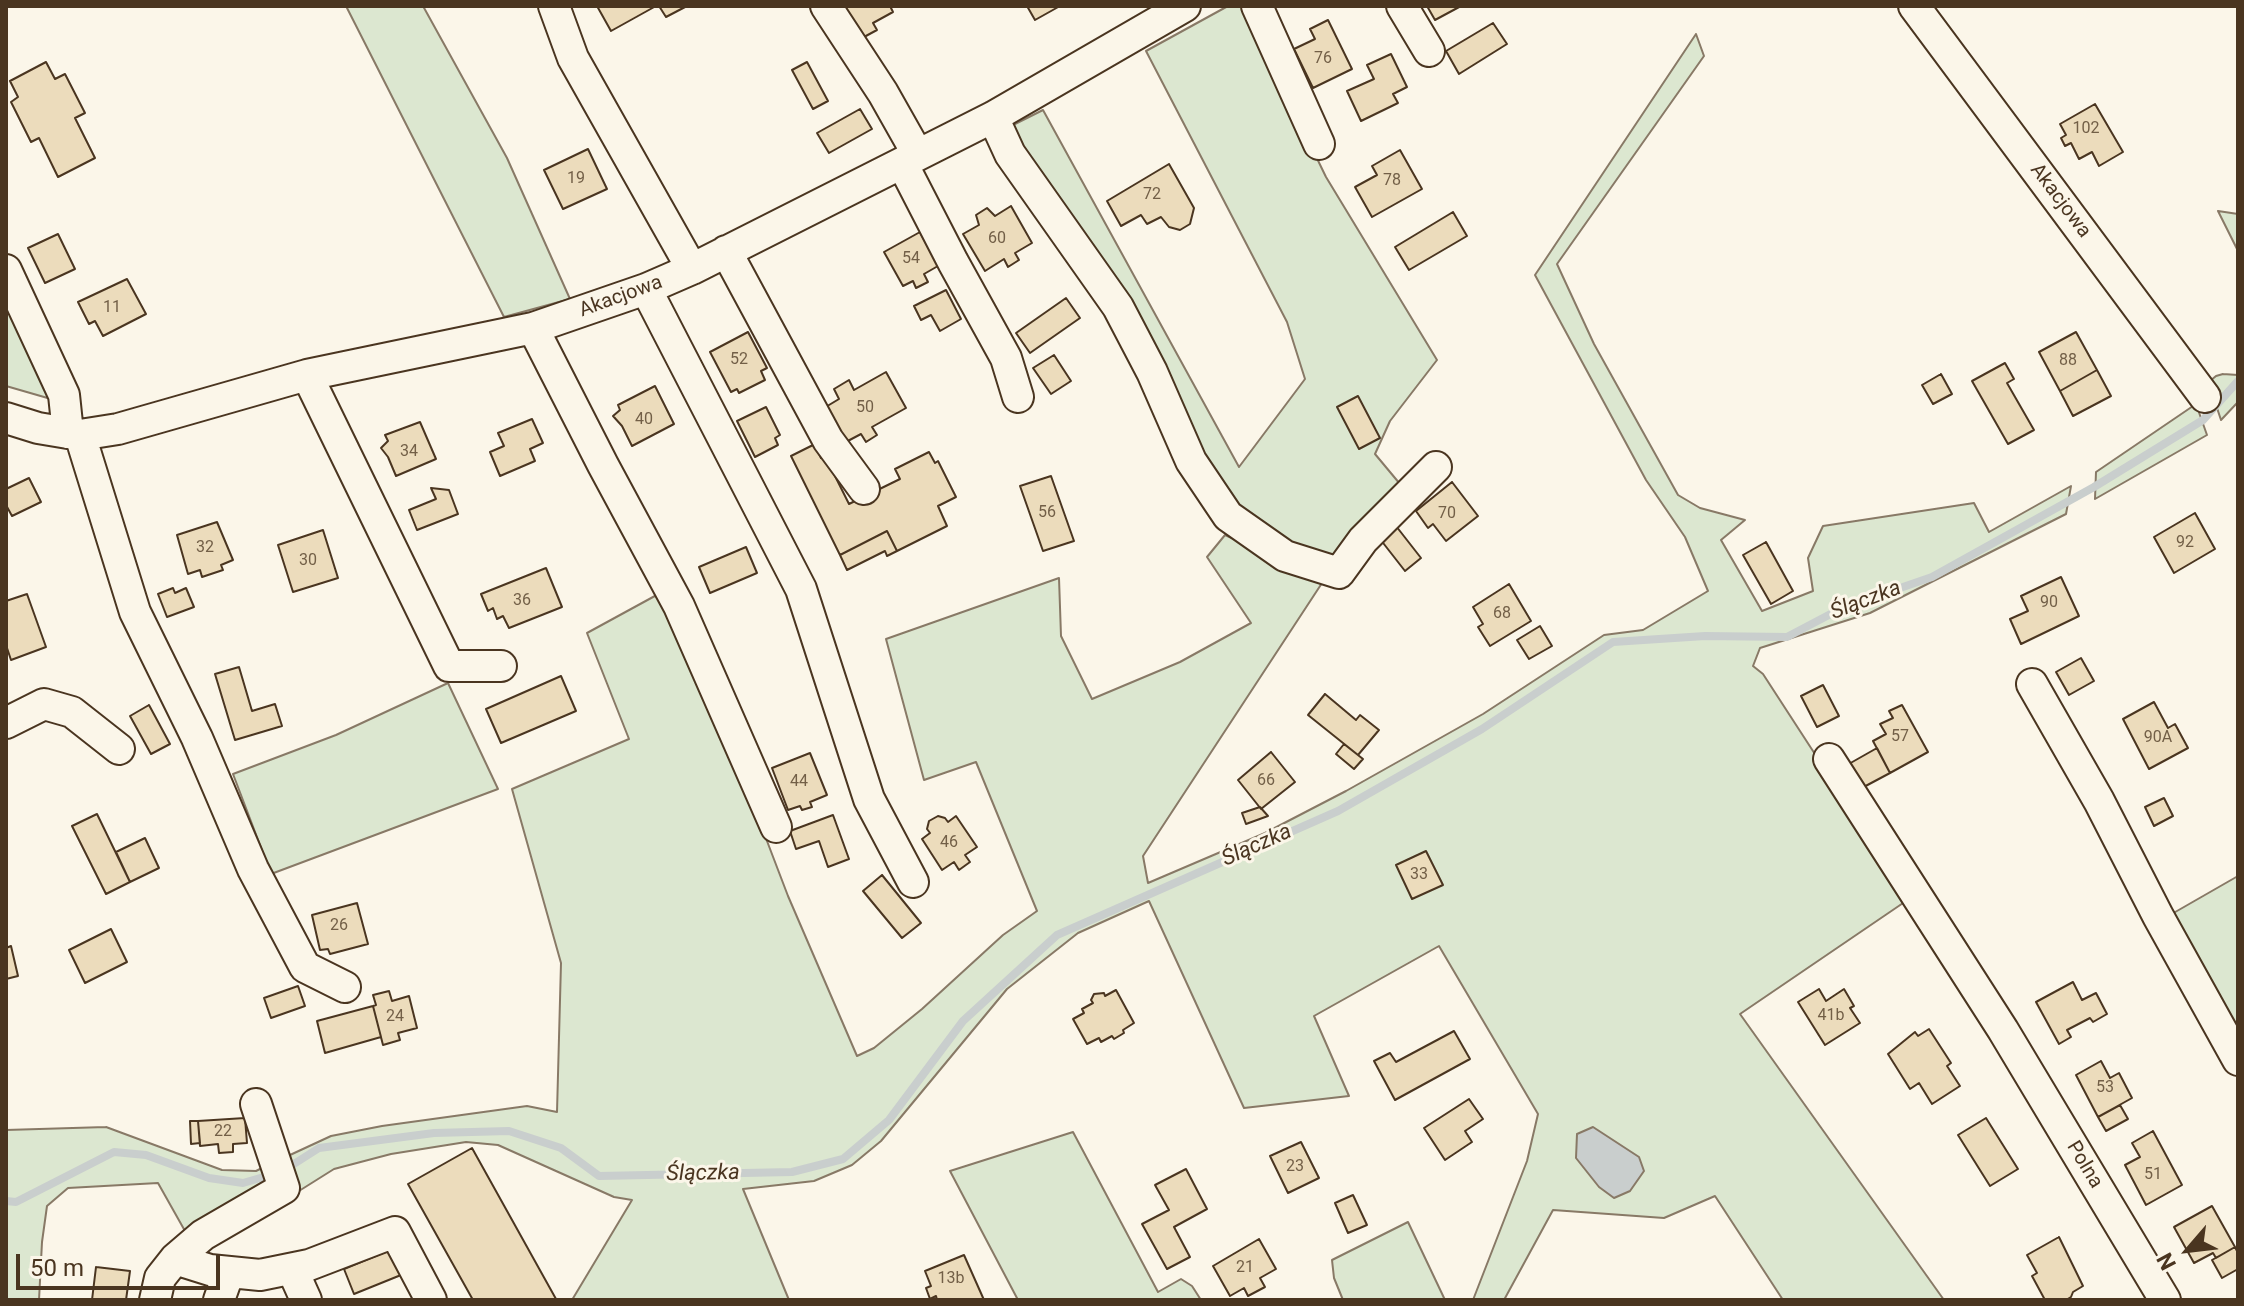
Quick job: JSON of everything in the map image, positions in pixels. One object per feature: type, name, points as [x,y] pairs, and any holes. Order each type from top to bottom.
[{"type":"street","points":[[554,6],[573,58],[692,269]]},
{"type":"street","points":[[826,6],[883,93],[953,262],[1006,358],[1018,397]]},
{"type":"street","name":"Akacjowa","points":[[6,418],[38,428],[74,434],[155,420],[307,375],[533,328],[646,289],[692,269],[993,117],[1185,6]]},
{"type":"street","points":[[1257,6],[1319,144]]},
{"type":"street","points":[[1402,6],[1429,51]]},
{"type":"street","name":"Akacjowa","points":[[1914,6],[2205,397]]},
{"type":"street","points":[[993,117],[1010,154],[1118,307],[1152,372],[1191,461],[1228,516],[1285,556],[1339,573],[1363,540],[1436,467]]},
{"type":"street","points":[[726,251],[828,440],[864,489]]},
{"type":"street","points":[[6,270],[64,395],[74,434],[135,612],[197,738],[253,869],[305,967],[345,987]]},
{"type":"street","points":[[646,289],[801,589],[869,799],[913,882]]},
{"type":"street","points":[[533,328],[679,606],[776,827]]},
{"type":"street","points":[[307,375],[449,666],[501,666]]},
{"type":"street","points":[[2032,684],[2099,801],[2238,1060]]},
{"type":"street","points":[[6,723],[44,704],[72,712],[119,749]]},
{"type":"street","name":"Polna","points":[[1829,759],[2003,1030],[2165,1300]]},
{"type":"street","points":[[155,1300],[160,1278],[175,1259],[203,1235],[284,1188],[256,1104]]},
{"type":"street","points":[[175,1259],[210,1270],[224,1286],[309,1265],[395,1232],[431,1300]]},
{"type":"street","points":[[292,1269],[306,1300]]},
{"type":"green space","points":[[346,6],[423,6],[507,158],[570,299],[504,317]]},
{"type":"green space","points":[[1228,6],[1243,6],[1326,177],[1437,360],[1390,421],[1375,454],[1400,484],[1339,558],[1303,552],[1220,494],[1084,246],[1011,126],[1043,110],[1239,467],[1305,379],[1287,322],[1146,51]]},
{"type":"green space","points":[[1696,34],[1704,56],[1557,264],[1594,344],[1678,495],[1700,508],[1745,520],[1721,540],[1762,611],[1813,591],[1808,558],[1823,526],[1974,503],[1989,532],[2071,486],[2066,514],[1870,613],[1760,648],[1753,666],[1763,674],[1909,899],[1740,1014],[1944,1300],[1783,1300],[1715,1196],[1664,1218],[1553,1210],[1504,1300],[1473,1300],[1527,1161],[1538,1114],[1439,946],[1314,1016],[1349,1096],[1244,1108],[1149,901],[1078,933],[1007,989],[881,1141],[852,1165],[814,1181],[743,1189],[789,1300],[572,1300],[632,1200],[614,1197],[498,1145],[466,1142],[391,1154],[334,1169],[291,1196],[290,1155],[331,1136],[527,1106],[557,1112],[561,963],[512,789],[629,739],[587,633],[664,591],[712,697],[788,896],[857,1056],[874,1048],[1003,935],[1037,911],[976,762],[924,780],[886,639],[1059,578],[1061,636],[1092,699],[1180,662],[1251,623],[1207,557],[1225,535],[1324,580],[1143,856],[1148,883],[1265,833],[1346,791],[1483,714],[1604,635],[1643,630],[1708,591],[1685,537],[1646,480],[1535,275]]},
{"type":"green space","points":[[2218,211],[2238,214],[2238,251]]},
{"type":"green space","points":[[6,297],[51,399],[6,386]]},
{"type":"green space","points":[[2223,374],[2238,375],[2238,402],[2221,420],[2213,396],[2204,386]]},
{"type":"green space","points":[[2196,404],[2207,435],[2095,499],[2096,472]]},
{"type":"green space","points":[[448,683],[498,789],[271,874],[233,774],[336,735]]},
{"type":"green space","points":[[2238,876],[2238,1043],[2170,915]]},
{"type":"green space","points":[[106,1127],[222,1170],[256,1171],[268,1165],[262,1191],[185,1231],[158,1183],[68,1188],[47,1206],[39,1300],[6,1300],[6,1130]]},
{"type":"green space","points":[[1073,1132],[1158,1292],[1181,1279],[1192,1286],[1201,1300],[1018,1300],[950,1171]]},
{"type":"green space","points":[[1408,1222],[1445,1300],[1343,1300],[1334,1278],[1332,1260]]},
{"type":"shaded area","points":[[1593,1127],[1639,1157],[1644,1171],[1630,1191],[1614,1198],[1599,1187],[1576,1158],[1577,1134]]},
{"type":"building","points":[[597,6],[656,6],[611,31]]},
{"type":"building","points":[[659,6],[687,6],[666,17]]},
{"type":"building","points":[[843,6],[890,6],[893,12],[873,23],[877,30],[864,37],[860,30],[857,31]]},
{"type":"building","points":[[1027,6],[1060,6],[1035,20]]},
{"type":"building","points":[[1427,6],[1461,6],[1435,20]]},
{"type":"building","points":[[1328,20],[1352,69],[1313,88],[1294,49],[1315,39],[1310,29]]},
{"type":"building","points":[[1493,23],[1507,44],[1459,74],[1446,51]]},
{"type":"building","points":[[1391,54],[1407,87],[1393,94],[1398,103],[1361,121],[1347,91],[1374,79],[1367,65]]},
{"type":"building","points":[[46,62],[55,79],[65,74],[85,113],[75,118],[95,158],[58,177],[39,138],[31,142],[11,102],[18,97],[10,81]]},
{"type":"building","points":[[807,62],[828,101],[813,109],[792,70]]},
{"type":"building","points":[[2095,104],[2123,152],[2099,166],[2092,152],[2079,159],[2071,143],[2065,146],[2061,138],[2066,135],[2060,124]]},
{"type":"building","points":[[860,109],[872,129],[829,153],[817,133]]},
{"type":"building","points":[[588,149],[607,189],[563,209],[544,170]]},
{"type":"building","points":[[1400,150],[1422,189],[1372,217],[1355,187],[1377,175],[1372,166]]},
{"type":"building","points":[[1169,164],[1194,208],[1190,224],[1180,230],[1169,227],[1161,217],[1147,224],[1141,215],[1121,226],[1107,201]]},
{"type":"building","points":[[1011,206],[1032,243],[1015,253],[1019,260],[1008,267],[1004,259],[985,271],[963,234],[979,225],[976,215],[987,208],[995,216]]},
{"type":"building","points":[[1453,212],[1467,236],[1409,270],[1395,247]]},
{"type":"building","points":[[920,232],[938,266],[924,274],[928,282],[916,288],[913,281],[903,286],[884,252]]},
{"type":"building","points":[[58,234],[75,269],[45,283],[28,248]]},
{"type":"building","points":[[127,279],[146,314],[103,336],[95,321],[89,324],[78,302]]},
{"type":"building","points":[[946,290],[961,319],[940,331],[931,315],[921,320],[914,306]]},
{"type":"building","points":[[1066,298],[1080,318],[1030,353],[1016,333]]},
{"type":"building","points":[[748,332],[767,368],[761,371],[765,380],[739,393],[737,389],[731,392],[710,352]]},
{"type":"building","points":[[2076,332],[2097,370],[2060,391],[2039,352]]},
{"type":"building","points":[[1054,355],[1071,381],[1051,394],[1033,368]]},
{"type":"building","points":[[2005,363],[2014,379],[2007,383],[2034,430],[2008,444],[1972,381]]},
{"type":"building","points":[[2097,370],[2111,396],[2073,416],[2060,391]]},
{"type":"building","points":[[886,372],[906,408],[872,427],[877,435],[866,442],[861,434],[844,443],[824,408],[839,399],[834,389],[849,380],[854,390]]},
{"type":"building","points":[[1941,374],[1952,394],[1933,404],[1922,385]]},
{"type":"building","points":[[655,386],[674,424],[632,446],[613,416],[620,410],[618,405]]},
{"type":"building","points":[[1358,396],[1380,438],[1359,449],[1337,407]]},
{"type":"building","points":[[766,407],[780,435],[775,438],[778,445],[755,457],[737,421]]},
{"type":"building","points":[[532,419],[543,443],[530,449],[535,461],[500,476],[490,452],[504,446],[498,433]]},
{"type":"building","points":[[420,422],[436,459],[396,476],[381,448],[388,441],[385,435]]},
{"type":"building","points":[[815,444],[821,458],[825,456],[849,504],[900,479],[895,469],[929,452],[935,463],[938,461],[956,497],[938,506],[947,526],[897,551],[887,531],[840,555],[791,456]]},
{"type":"building","points":[[1051,476],[1074,541],[1043,551],[1020,486]]},
{"type":"building","points":[[29,478],[41,502],[12,516],[6,505],[6,489]]},
{"type":"building","points":[[1452,482],[1478,516],[1446,541],[1433,524],[1428,528],[1416,511]]},
{"type":"building","points":[[431,488],[449,490],[458,514],[417,530],[409,510],[436,499]]},
{"type":"building","points":[[2195,513],[2215,549],[2174,573],[2154,537]]},
{"type":"building","points":[[217,522],[233,560],[221,565],[223,570],[202,577],[200,570],[188,574],[177,535]]},
{"type":"building","points":[[1396,526],[1421,558],[1405,571],[1380,539]]},
{"type":"building","points":[[323,530],[338,578],[293,592],[278,545]]},
{"type":"building","points":[[887,531],[897,551],[887,556],[885,551],[847,570],[840,555]]},
{"type":"building","points":[[1766,542],[1793,591],[1771,604],[1743,555]]},
{"type":"building","points":[[746,547],[757,573],[710,593],[699,567]]},
{"type":"building","points":[[546,568],[562,607],[509,628],[503,616],[497,619],[493,608],[488,611],[481,594]]},
{"type":"building","points":[[2061,577],[2079,616],[2021,644],[2010,619],[2028,611],[2021,596]]},
{"type":"building","points":[[1509,584],[1531,621],[1490,646],[1478,627],[1483,624],[1473,607]]},
{"type":"building","points":[[173,588],[175,593],[186,588],[194,607],[167,617],[158,594]]},
{"type":"building","points":[[27,594],[46,647],[11,660],[6,645],[6,601]]},
{"type":"building","points":[[1540,626],[1552,646],[1529,659],[1517,640]]},
{"type":"building","points":[[2081,658],[2094,681],[2069,695],[2056,672]]},
{"type":"building","points":[[239,667],[252,711],[275,704],[282,726],[235,740],[215,674]]},
{"type":"building","points":[[561,676],[576,711],[501,743],[486,709]]},
{"type":"building","points":[[1823,685],[1839,716],[1817,727],[1801,696]]},
{"type":"building","points":[[1325,694],[1356,720],[1360,715],[1379,730],[1358,755],[1308,715]]},
{"type":"building","points":[[2154,702],[2168,728],[2175,724],[2188,748],[2149,769],[2123,719]]},
{"type":"building","points":[[149,705],[170,744],[151,754],[130,716]]},
{"type":"building","points":[[1902,705],[1928,752],[1890,773],[1873,741],[1886,734],[1880,724],[1893,718],[1889,711]]},
{"type":"building","points":[[1344,744],[1363,759],[1354,769],[1336,754]]},
{"type":"building","points":[[1877,748],[1890,773],[1860,789],[1847,765]]},
{"type":"building","points":[[1271,752],[1295,782],[1261,809],[1238,780]]},
{"type":"building","points":[[810,753],[827,795],[810,802],[812,807],[802,810],[800,806],[788,810],[772,768]]},
{"type":"building","points":[[2164,798],[2173,816],[2154,826],[2145,807]]},
{"type":"building","points":[[1260,807],[1268,816],[1246,824],[1242,813]]},
{"type":"building","points":[[97,814],[130,882],[106,894],[72,826]]},
{"type":"building","points":[[833,815],[849,859],[828,867],[819,841],[796,849],[790,831]]},
{"type":"building","points":[[938,816],[948,822],[956,816],[977,847],[965,855],[970,862],[959,870],[954,862],[942,870],[922,839],[930,833],[927,829],[929,821]]},
{"type":"building","points":[[145,838],[159,868],[130,882],[116,852]]},
{"type":"building","points":[[1426,851],[1443,885],[1412,899],[1396,865]]},
{"type":"building","points":[[882,875],[921,923],[902,938],[863,891]]},
{"type":"building","points":[[357,903],[368,944],[330,954],[328,949],[320,950],[312,915]]},
{"type":"building","points":[[111,929],[127,962],[85,983],[69,950]]},
{"type":"building","points":[[11,946],[18,976],[6,979],[6,948]]},
{"type":"building","points":[[2073,982],[2082,1000],[2096,993],[2107,1014],[2093,1022],[2090,1018],[2067,1030],[2071,1037],[2059,1044],[2036,1002]]},
{"type":"building","points":[[298,986],[305,1006],[271,1018],[264,998]]},
{"type":"building","points":[[1819,989],[1826,1001],[1844,989],[1854,1006],[1850,1008],[1860,1023],[1825,1045],[1798,1002]]},
{"type":"building","points":[[1116,990],[1134,1023],[1114,1039],[1112,1036],[1101,1042],[1099,1038],[1087,1044],[1073,1019],[1093,1003],[1094,994],[1104,993],[1105,996]]},
{"type":"building","points":[[389,991],[392,1001],[409,996],[417,1028],[398,1033],[400,1040],[383,1045],[373,995]]},
{"type":"building","points":[[373,1006],[381,1037],[325,1053],[317,1021]]},
{"type":"building","points":[[1929,1029],[1951,1063],[1947,1066],[1960,1086],[1932,1104],[1919,1083],[1910,1089],[1888,1054],[1915,1032],[1918,1036]]},
{"type":"building","points":[[1454,1031],[1470,1059],[1395,1100],[1374,1061],[1390,1053],[1396,1062]]},
{"type":"building","points":[[2101,1061],[2110,1078],[2119,1073],[2132,1098],[2098,1117],[2076,1075]]},
{"type":"building","points":[[1469,1099],[1483,1119],[1465,1131],[1472,1142],[1445,1160],[1424,1128]]},
{"type":"building","points":[[2120,1105],[2128,1119],[2106,1131],[2098,1117]]},
{"type":"building","points":[[245,1118],[247,1143],[233,1144],[233,1152],[219,1153],[218,1144],[200,1146],[198,1121]]},
{"type":"building","points":[[1986,1118],[2018,1169],[1990,1186],[1958,1135]]},
{"type":"building","points":[[190,1121],[198,1121],[200,1143],[191,1144]]},
{"type":"building","points":[[2153,1131],[2182,1185],[2146,1205],[2125,1165],[2140,1157],[2132,1143]]},
{"type":"building","points":[[1301,1142],[1319,1178],[1288,1193],[1270,1156]]},
{"type":"building","points":[[472,1148],[556,1299],[473,1300],[408,1184]]},
{"type":"building","points":[[1186,1169],[1207,1209],[1174,1227],[1190,1257],[1167,1269],[1142,1224],[1169,1210],[1155,1185]]},
{"type":"building","points":[[1353,1195],[1367,1225],[1348,1233],[1335,1203]]},
{"type":"building","points":[[2212,1206],[2235,1247],[2216,1258],[2213,1253],[2194,1263],[2174,1227]]},
{"type":"building","points":[[2059,1237],[2083,1286],[2066,1300],[2045,1300],[2032,1276],[2037,1273],[2027,1255]]},
{"type":"building","points":[[1259,1239],[1276,1269],[1260,1278],[1265,1287],[1248,1296],[1244,1288],[1230,1296],[1213,1266]]},
{"type":"building","points":[[2235,1247],[2238,1269],[2222,1278],[2212,1260]]},
{"type":"building","points":[[390,1250],[401,1275],[354,1294],[344,1269]]},
{"type":"building","points":[[964,1255],[984,1300],[937,1300],[936,1296],[930,1299],[926,1288],[931,1286],[925,1271]]},
{"type":"building","points":[[96,1267],[130,1271],[126,1300],[92,1300]]},
{"type":"waterway","name":"Ślączka","points":[[286,1169],[319,1148],[434,1133],[509,1131],[561,1148],[599,1176],[792,1172],[843,1159],[889,1120],[963,1021],[1057,935],[1338,811],[1482,729],[1613,642],[1705,636],[1787,637],[1842,608],[1932,577],[2094,487],[2203,420],[2238,381]]},
{"type":"waterway","name":"Ślączka","points":[[6,1201],[16,1202],[114,1152],[146,1155],[209,1178],[243,1183],[274,1174]]}]
